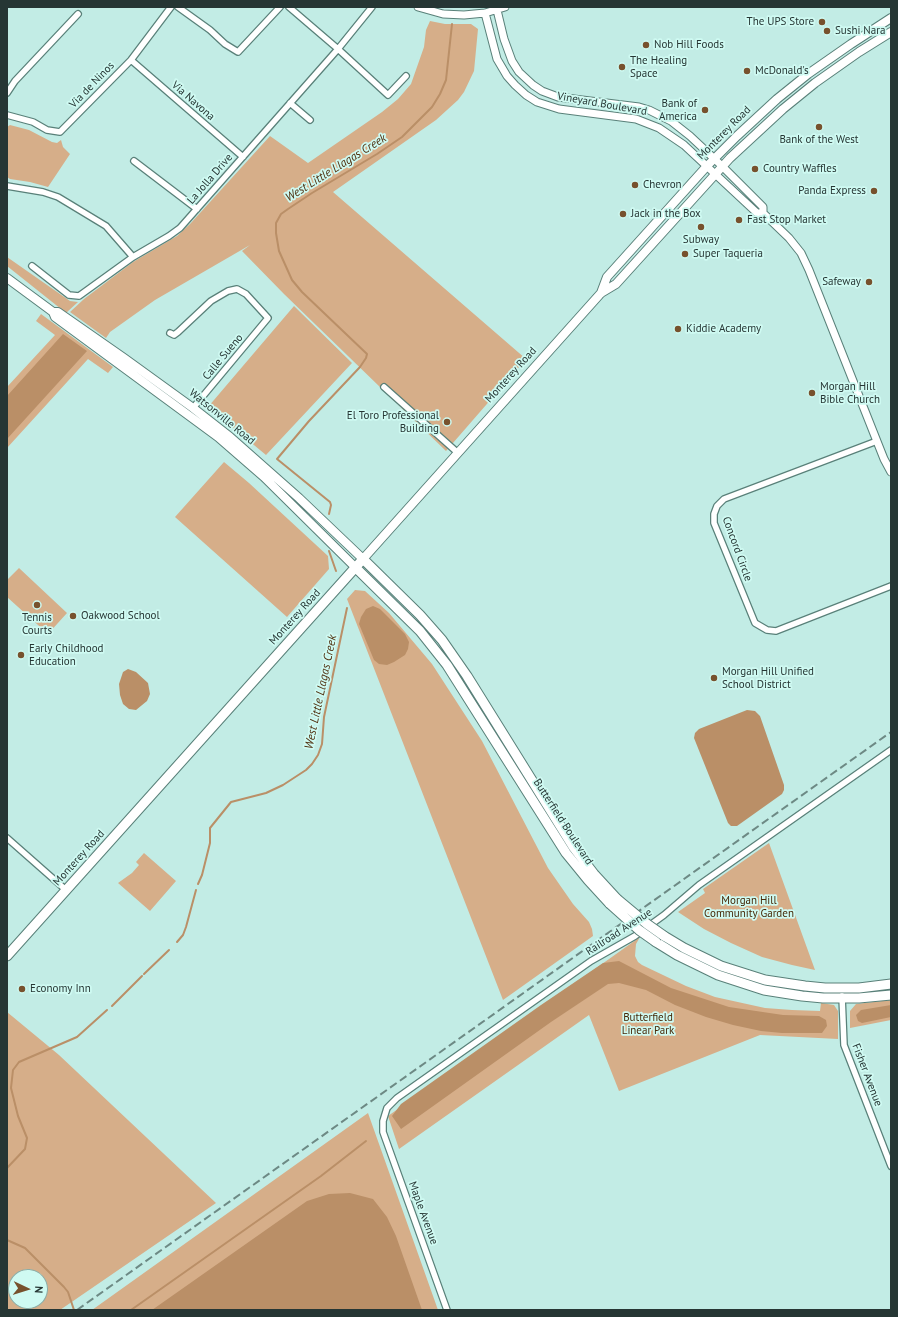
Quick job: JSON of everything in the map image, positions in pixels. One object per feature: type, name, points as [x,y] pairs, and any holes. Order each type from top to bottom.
[{"type":"main road","name":"Monterey Road","points":[[601,293],[607,277],[707,166],[750,124],[792,87],[834,56],[891,18]]},
{"type":"main road","name":"Monterey Road","points":[[7,956],[601,293],[616,284],[722,166],[755,134],[815,83],[859,52],[891,32]]},
{"type":"main road","name":"Watsonville Road","points":[[7,278],[53,312],[58,312],[69,324],[93,341],[193,408],[259,462],[363,559]]},
{"type":"main road","name":"Watsonville Road","points":[[93,341],[241,456],[270,482],[356,568]]},
{"type":"main road","name":"Butterfield Boulevard","points":[[363,559],[420,615],[442,640],[467,676],[574,848],[613,902],[634,926],[656,942],[697,966],[764,990],[816,998],[842,999],[891,994]]},
{"type":"main road","name":"Butterfield Boulevard","points":[[356,568],[420,631],[447,665],[566,853],[588,880],[613,902],[664,936],[702,958],[743,974],[786,984],[805,986],[842,988],[891,984]]},
{"type":"street","name":"Via de Ninos","points":[[7,115],[33,122],[47,130],[60,132],[131,60],[171,7]]},
{"type":"street","points":[[178,7],[238,52],[280,7]]},
{"type":"street","points":[[289,7],[388,95],[406,76]]},
{"type":"street","name":"La Jolla Drive","points":[[32,266],[69,295],[79,296],[133,256],[169,236],[180,228],[338,49],[372,7]]},
{"type":"street","points":[[418,7],[448,15],[485,13],[505,7]]},
{"type":"street","name":"Vineyard Boulevard","points":[[497,10],[504,39],[512,61],[519,72],[533,85],[542,91],[558,97],[649,110],[671,121],[715,159],[763,207],[762,213]]},
{"type":"street","name":"Vineyard Boulevard","points":[[485,13],[498,59],[507,76],[526,95],[559,110],[627,118],[652,125],[669,134],[707,166],[757,212],[762,213],[789,238],[801,252],[805,260],[884,459],[891,472]]},
{"type":"street","points":[[7,92],[15,80],[78,14]]},
{"type":"street","name":"Via Navona","points":[[131,60],[243,157]]},
{"type":"street","points":[[290,103],[310,120]]},
{"type":"street","points":[[134,161],[197,209]]},
{"type":"street","points":[[7,186],[42,192],[58,197],[106,226],[133,256]]},
{"type":"street","name":"Calle Sueno","points":[[170,333],[174,334],[178,332],[211,301],[228,291],[237,289],[246,294],[268,318],[193,408]]},
{"type":"street","points":[[384,387],[458,453]]},
{"type":"street","name":"Concord Circle","points":[[877,441],[724,499],[717,506],[714,514],[714,523],[755,623],[766,630],[776,631],[891,586]]},
{"type":"street","name":"Railroad Avenue","points":[[383,1121],[387,1108],[397,1098],[592,961],[635,936],[664,915],[699,885],[891,750]]},
{"type":"street","points":[[7,838],[66,890]]},
{"type":"street","name":"Fisher Avenue","points":[[842,988],[844,1045],[891,1166]]},
{"type":"street","name":"Maple Avenue","points":[[383,1121],[383,1132],[387,1144],[447,1310]]},
{"type":"green space","points":[[430,21],[445,24],[471,24],[478,29],[474,71],[464,92],[458,100],[436,120],[333,192],[526,359],[446,451],[284,294],[242,251],[250,245],[155,300],[110,332],[106,338],[70,312],[84,299],[133,262],[177,236],[190,224],[270,136],[308,163],[382,112],[398,99],[411,84],[424,47],[426,30]]},
{"type":"green space","points":[[10,125],[29,130],[52,142],[57,143],[61,140],[63,147],[70,154],[48,187],[10,179],[7,177],[7,127]]},
{"type":"green space","points":[[7,257],[70,301],[78,302],[66,313],[7,266]]},
{"type":"green space","points":[[294,306],[352,363],[266,455],[208,407]]},
{"type":"green space","points":[[41,314],[113,367],[108,373],[88,359],[7,448],[7,387],[55,335],[36,321]]},
{"type":"green space","points":[[224,462],[328,556],[329,569],[287,617],[175,517]]},
{"type":"green space","name":"Tennis Courts","points":[[19,568],[67,613],[48,634],[7,597],[7,580]]},
{"type":"green space","points":[[355,590],[365,591],[389,613],[432,664],[482,741],[548,868],[573,904],[589,922],[592,929],[593,936],[503,1000],[347,599]]},
{"type":"green space","name":"Morgan Hill Community Garden","points":[[769,843],[815,970],[762,957],[704,929],[678,912],[705,893],[703,889]]},
{"type":"green space","points":[[144,853],[176,881],[150,911],[118,883],[132,873],[139,865],[136,862]]},
{"type":"green space","name":"Butterfield Linear Park","points":[[640,937],[636,944],[635,956],[638,962],[686,986],[715,997],[765,1008],[792,1010],[820,1011],[821,1003],[834,1005],[838,1011],[838,1039],[760,1035],[619,1091],[589,1015],[399,1149],[388,1116]]},
{"type":"green space","points":[[891,1000],[891,1020],[850,1028],[850,1011],[856,1004]]},
{"type":"green space","points":[[7,1012],[59,1055],[216,1203],[60,1310],[7,1310]]},
{"type":"green space","points":[[368,1113],[438,1310],[92,1310]]},
{"type":"shaded area","points":[[63,334],[87,351],[7,439],[7,396]]},
{"type":"shaded area","points":[[373,606],[380,609],[405,634],[409,642],[405,655],[387,665],[379,664],[374,660],[359,624],[366,609]]},
{"type":"shaded area","points":[[128,669],[136,672],[148,683],[150,694],[147,701],[136,710],[129,709],[123,704],[120,695],[119,684],[123,672]]},
{"type":"shaded area","points":[[747,710],[755,711],[760,716],[784,785],[784,790],[782,794],[737,826],[731,826],[728,823],[694,738],[695,733],[699,729]]},
{"type":"shaded area","points":[[619,961],[671,988],[729,1007],[783,1015],[819,1016],[826,1020],[827,1026],[822,1033],[782,1033],[761,1031],[706,1017],[675,1005],[646,990],[619,983],[608,984],[551,1022],[401,1129],[392,1116],[401,1104],[603,963]]},
{"type":"shaded area","points":[[891,1005],[891,1017],[862,1023],[858,1021],[856,1015],[861,1010]]},
{"type":"shaded area","points":[[350,1193],[373,1199],[387,1217],[396,1236],[422,1310],[152,1310],[307,1201],[329,1194]]},
{"type":"waterway","name":"West Little Llagas Creek","points":[[329,514],[331,505],[330,502],[277,459],[309,421],[360,367],[367,354],[302,292],[292,280],[279,251],[276,223],[281,214],[288,209],[402,137],[432,107],[446,80],[452,24]]},
{"type":"waterway","name":"West Little Llagas Creek","points":[[329,551],[336,571]]},
{"type":"waterway","name":"West Little Llagas Creek","points":[[198,884],[202,875],[210,843],[210,828],[231,802],[266,793],[283,785],[306,770],[318,755],[322,744],[324,717],[347,608]]},
{"type":"waterway","name":"West Little Llagas Creek","points":[[177,942],[183,935],[186,927],[196,890]]},
{"type":"waterway","name":"West Little Llagas Creek","points":[[144,974],[169,950]]},
{"type":"waterway","name":"West Little Llagas Creek","points":[[112,1006],[142,976]]},
{"type":"waterway","name":"West Little Llagas Creek","points":[[7,1168],[25,1149],[27,1138],[18,1116],[11,1088],[13,1070],[19,1062],[77,1037],[107,1010]]},
{"type":"waterway","points":[[131,1310],[321,1176],[366,1141]]},
{"type":"waterway","name":"West Little Llagas Creek","points":[[7,1240],[25,1248],[64,1287],[68,1292],[74,1310]]},
{"type":"railway","points":[[77,1310],[891,732]]},
{"type":"place","name":"The UPS Store","points":[[822,22]]},
{"type":"place","name":"Sushi Nara","points":[[827,31]]},
{"type":"place","name":"Nob Hill Foods","points":[[646,45]]},
{"type":"place","name":"The Healing Space","points":[[622,67]]},
{"type":"place","name":"McDonald's","points":[[747,71]]},
{"type":"place","name":"Bank of America","points":[[705,110]]},
{"type":"place","name":"Bank of the West","points":[[819,127]]},
{"type":"place","name":"Country Waffles","points":[[755,169]]},
{"type":"place","name":"Chevron","points":[[635,185]]},
{"type":"place","name":"Panda Express","points":[[874,191]]},
{"type":"place","name":"Jack in the Box","points":[[623,214]]},
{"type":"place","name":"Fast Stop Market","points":[[739,220]]},
{"type":"place","name":"Subway","points":[[701,227]]},
{"type":"place","name":"Super Taqueria","points":[[685,254]]},
{"type":"place","name":"Safeway","points":[[869,282]]},
{"type":"place","name":"Kiddie Academy","points":[[678,329]]},
{"type":"place","name":"Morgan Hill Bible Church","points":[[812,393]]},
{"type":"place","name":"El Toro Professional Building","points":[[447,422]]},
{"type":"place","name":"Tennis Courts","points":[[37,605]]},
{"type":"place","name":"Oakwood School","points":[[73,616]]},
{"type":"place","name":"Early Childhood Education","points":[[21,655]]},
{"type":"place","name":"Morgan Hill Unified School District","points":[[714,678]]},
{"type":"place","name":"Economy Inn","points":[[22,989]]}]
